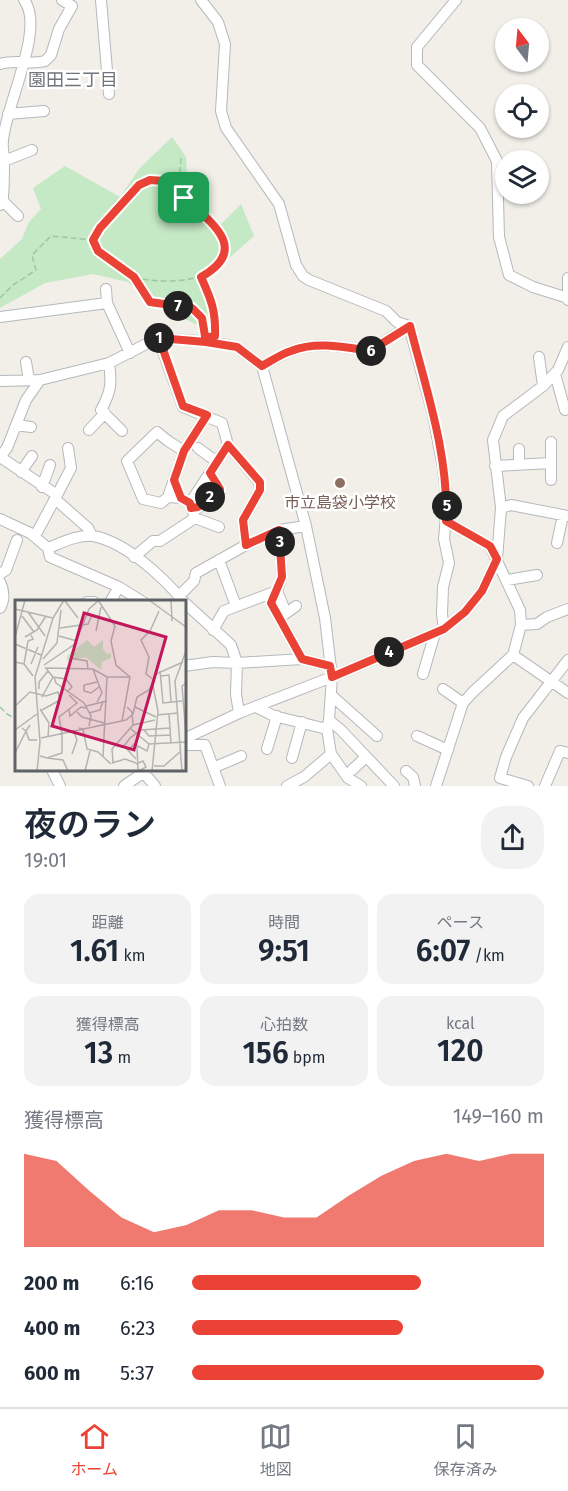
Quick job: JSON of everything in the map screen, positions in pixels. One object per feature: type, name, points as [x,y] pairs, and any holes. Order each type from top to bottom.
[{"type":"street","points":[[18,216],[1,196],[3,141],[8,114],[23,63],[30,24],[28,5],[24,0]]},
{"type":"street","points":[[0,64],[9,61],[23,63],[45,61],[51,55],[59,29],[72,6],[62,0]]},
{"type":"street","points":[[101,0],[109,94]]},
{"type":"street","points":[[201,0],[218,22],[225,44],[221,111],[226,128],[279,204],[296,265],[303,276],[386,311],[397,322],[410,326]]},
{"type":"street","points":[[456,0],[417,47],[417,64],[480,128],[497,161],[499,237],[508,275],[533,287],[568,299],[568,278]]},
{"type":"street","points":[[8,114],[44,111]]},
{"type":"street","points":[[4,161],[32,150]]},
{"type":"street","points":[[106,289],[107,303],[130,353]]},
{"type":"street","points":[[0,317],[107,303]]},
{"type":"street","points":[[262,366],[290,351],[307,346],[336,346],[370,351],[410,326]]},
{"type":"street","points":[[410,326],[433,415],[447,504],[444,539],[449,563],[443,587],[440,631],[423,674]]},
{"type":"street","points":[[159,338],[183,406],[222,423],[228,445],[260,482],[260,490],[243,520],[246,545]]},
{"type":"street","points":[[0,381],[35,380],[109,363],[159,338],[206,340],[237,347],[262,366],[306,526],[325,618],[331,671],[328,724],[331,754],[348,778],[361,786]]},
{"type":"street","points":[[186,738],[331,671],[440,631],[465,612],[482,591],[497,559],[501,507],[493,440],[503,416],[555,374],[568,347]]},
{"type":"street","points":[[539,357],[543,386]]},
{"type":"street","points":[[26,362],[35,380]]},
{"type":"street","points":[[109,363],[110,395],[101,410],[122,431]]},
{"type":"street","points":[[555,374],[566,410]]},
{"type":"street","points":[[35,380],[7,448],[0,457],[56,497],[88,528],[92,536]]},
{"type":"street","points":[[89,430],[105,413]]},
{"type":"street","points":[[184,451],[157,432],[127,461],[143,499],[161,503],[168,497],[184,451],[207,415]]},
{"type":"street","points":[[16,426],[31,427]]},
{"type":"street","points":[[551,441],[551,480]]},
{"type":"street","points":[[135,557],[151,536],[160,541],[189,507],[228,445]]},
{"type":"street","points":[[35,536],[71,468],[68,447]]},
{"type":"street","points":[[198,448],[217,462]]},
{"type":"street","points":[[519,449],[519,465]]},
{"type":"street","points":[[21,472],[32,456]]},
{"type":"street","points":[[495,466],[551,463]]},
{"type":"street","points":[[42,487],[50,465]]},
{"type":"street","points":[[189,507],[198,507],[220,489],[210,473]]},
{"type":"street","points":[[174,480],[189,507]]},
{"type":"street","points":[[168,497],[189,507],[219,527]]},
{"type":"street","points":[[501,507],[511,505],[566,515],[557,543]]},
{"type":"street","points":[[0,519],[9,521],[35,536],[48,548],[50,557],[119,587],[140,600]]},
{"type":"street","points":[[436,786],[463,703],[513,656],[521,625],[520,610],[490,546],[446,521]]},
{"type":"street","points":[[185,600],[194,581],[195,568],[219,560],[279,530],[306,526]]},
{"type":"street","points":[[279,530],[282,577],[271,603],[283,616],[302,659]]},
{"type":"street","points":[[48,548],[81,537],[92,536],[115,544],[164,580],[181,600]]},
{"type":"street","points":[[0,574],[6,570],[17,540]]},
{"type":"street","points":[[219,560],[236,606]]},
{"type":"street","points":[[507,580],[537,574]]},
{"type":"street","points":[[0,582],[3,588],[3,603],[0,608]]},
{"type":"street","points":[[111,600],[119,587]]},
{"type":"street","points":[[213,630],[224,611],[277,591]]},
{"type":"street","points":[[186,605],[231,645],[237,661],[236,694],[239,713]]},
{"type":"street","points":[[283,616],[296,606]]},
{"type":"street","points":[[521,625],[537,624],[547,617],[568,609]]},
{"type":"street","points":[[513,656],[568,693]]},
{"type":"street","points":[[237,661],[252,658]]},
{"type":"street","points":[[186,666],[213,662],[302,659],[331,671]]},
{"type":"street","points":[[528,786],[500,778],[506,757],[523,718],[568,660]]},
{"type":"street","points":[[443,689],[463,703]]},
{"type":"street","points":[[331,694],[377,736]]},
{"type":"street","points":[[256,707],[277,716],[302,722],[328,724],[366,757],[394,786]]},
{"type":"street","points":[[267,749],[277,716]]},
{"type":"street","points":[[292,758],[302,722]]},
{"type":"street","points":[[417,736],[448,750]]},
{"type":"street","points":[[186,745],[205,745],[220,786]]},
{"type":"street","points":[[545,786],[560,751],[568,753]]},
{"type":"street","points":[[287,786],[304,777],[331,754]]},
{"type":"street","points":[[214,767],[241,756]]},
{"type":"street","points":[[352,770],[366,757]]},
{"type":"street","points":[[52,771],[60,786]]},
{"type":"street","points":[[125,786],[146,771],[155,786]]},
{"type":"street","points":[[406,771],[413,777],[415,786]]},
{"type":"path","points":[[181,158],[179,178],[184,198]]},
{"type":"path","points":[[93,240],[100,228],[139,185],[150,180],[164,181],[216,227],[224,238],[225,249],[222,261],[215,269],[201,277],[177,282],[159,282],[134,277]]},
{"type":"path","points":[[0,298],[13,285],[36,270],[32,255],[51,236],[93,240]]},
{"type":"path","points":[[93,240],[98,251],[134,277],[150,302],[192,308],[202,318],[206,340],[215,336],[216,316],[213,303],[201,277]]},
{"type":"path","points":[[0,707],[15,718]]},
{"type":"green space","points":[[172,137],[186,157],[188,192],[221,224],[241,204],[254,236],[202,282],[214,333],[150,302],[128,282],[93,274],[45,283],[0,308],[0,259],[22,239],[29,222],[41,209],[33,188],[65,166],[120,197],[139,169]]},
{"type":"place","name":"市立島袋小学校","points":[[340,483]]},
{"type":"district","name":"園田三丁目","points":[[73,80]]},
{"type":"route","points":[[184,198],[164,181],[150,180],[139,185],[100,228],[93,240],[98,251],[134,277],[142,286],[150,302],[192,308],[202,318],[206,342],[237,347],[262,366],[290,351],[307,346],[336,346],[370,351],[410,326],[433,415],[443,468],[447,504],[446,521],[490,546],[497,559],[482,591],[465,612],[444,629],[332,677],[330,666],[302,659],[271,603],[282,577],[279,530],[246,545],[243,520],[260,490],[260,482],[228,445],[210,473],[220,489],[198,507],[191,508],[190,503],[181,498],[174,480],[184,451],[207,415],[183,406],[159,338],[206,342],[205,338],[215,336],[216,316],[213,303],[201,277],[215,269],[222,261],[225,249],[224,238],[216,227],[184,198]]}]
